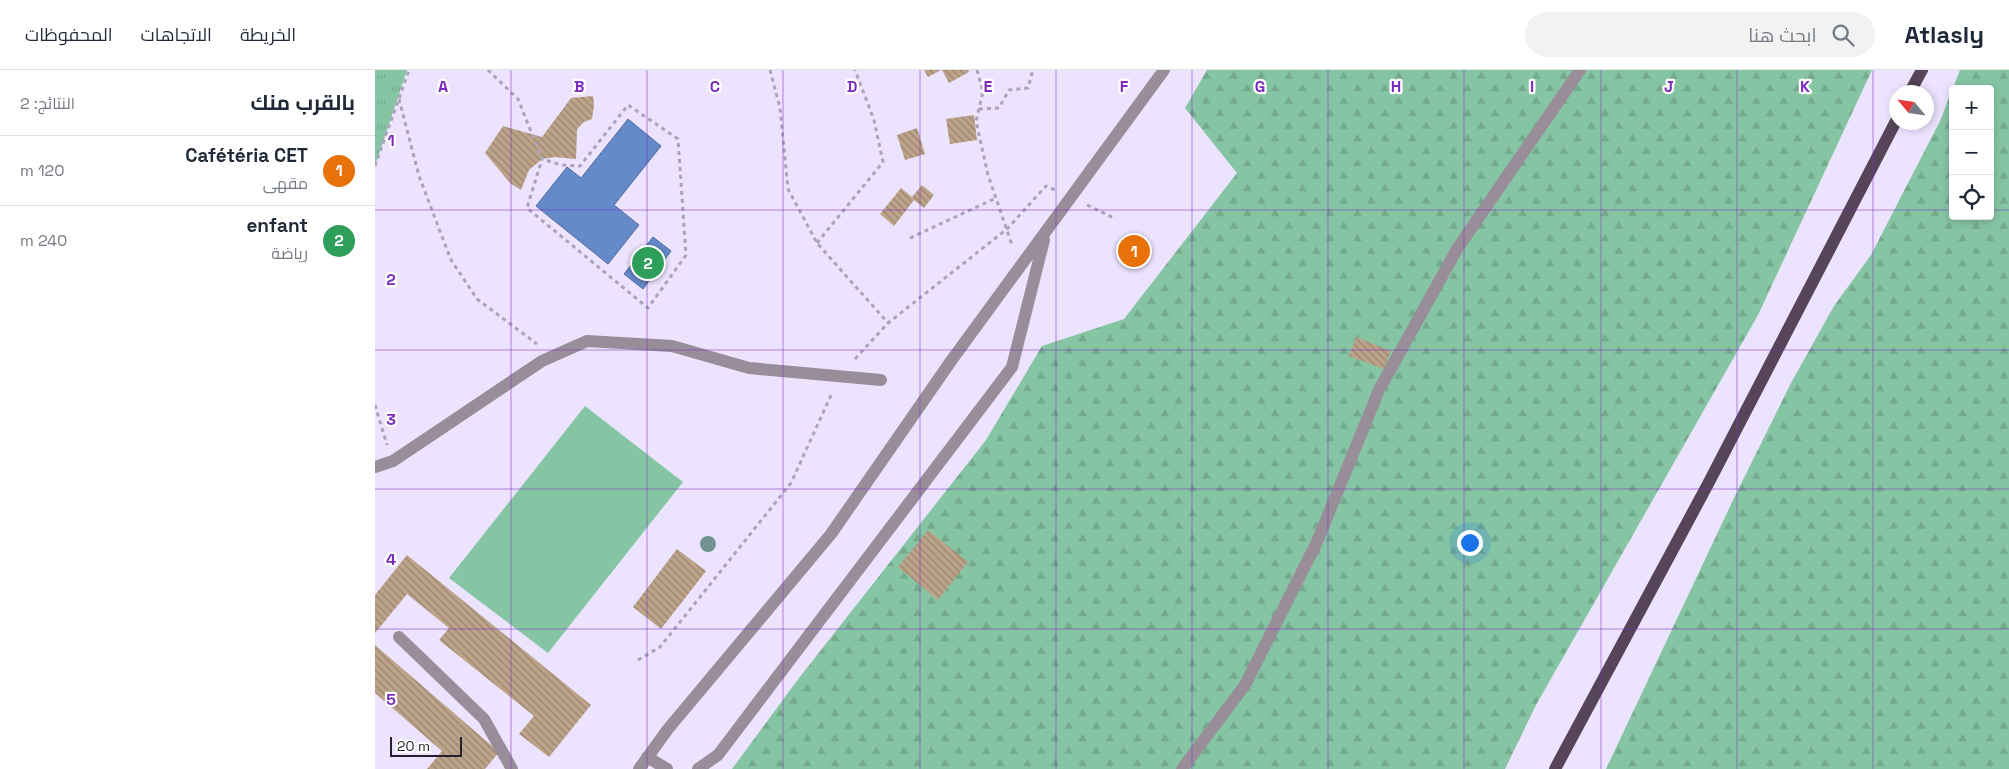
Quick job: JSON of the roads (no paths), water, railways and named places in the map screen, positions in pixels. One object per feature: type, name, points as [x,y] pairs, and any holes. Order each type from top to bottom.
[{"type":"main road","points":[[1914,85],[1922,70]]},
{"type":"main road","points":[[1555,769],[1707,484],[1891,130]]},
{"type":"street","points":[[639,769],[668,730],[831,534],[951,361],[1164,70]]},
{"type":"street","points":[[1182,769],[1245,685],[1317,542],[1379,390],[1457,249],[1579,70]]},
{"type":"street","points":[[698,769],[718,755],[1013,367],[1045,232]]},
{"type":"street","points":[[375,468],[393,461],[542,361],[587,341],[672,346],[749,368],[881,380]]},
{"type":"street","points":[[399,637],[483,719],[512,769]]},
{"type":"street","points":[[647,757],[667,769]]},
{"type":"water","points":[[628,119],[661,146],[614,205],[639,225],[608,264],[536,206],[567,167],[581,178]]},
{"type":"water","points":[[653,237],[671,251],[643,289],[624,274]]},
{"type":"place","name":"Cafétéria CET","points":[[1134,251]]},
{"type":"place","name":"enfant","points":[[648,263]]}]
